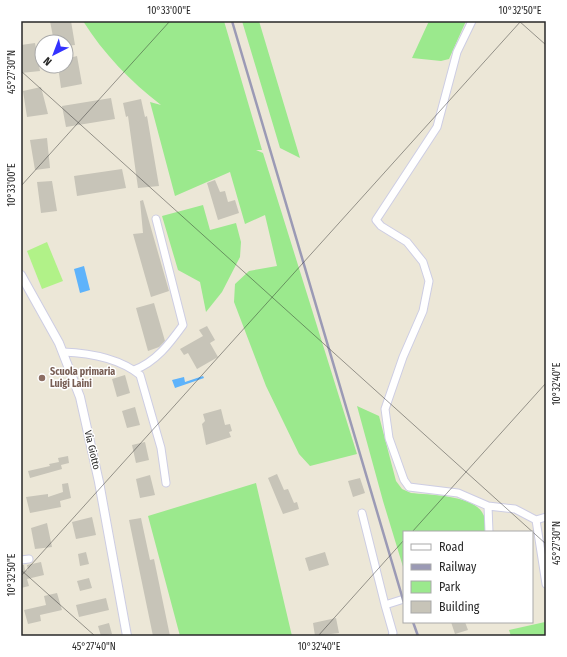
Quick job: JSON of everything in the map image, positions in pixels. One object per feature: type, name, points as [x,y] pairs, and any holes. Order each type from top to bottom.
[{"type":"street","points":[[472,21],[457,52],[437,127],[379,213],[376,220],[381,226],[407,242],[423,262],[429,281],[423,311],[403,357],[386,408],[389,438],[404,480],[409,487],[458,493],[488,506],[515,509],[536,520],[546,516]]},
{"type":"street","points":[[134,370],[145,366],[152,361],[183,325],[156,219]]},
{"type":"street","name":"Via Giotto","points":[[21,275],[59,343],[82,405],[99,482],[127,636]]},
{"type":"street","points":[[63,352],[84,353],[108,359],[134,370],[140,375],[154,418],[161,448],[166,483]]},
{"type":"street","points":[[488,506],[489,531]]},
{"type":"street","points":[[362,513],[393,633],[392,636]]},
{"type":"street","points":[[536,520],[546,584]]},
{"type":"street","points":[[21,560],[29,559]]},
{"type":"street","points":[[386,605],[403,599]]},
{"type":"green space","points":[[83,21],[224,21],[262,150],[256,150],[263,153],[357,454],[310,466],[299,454],[266,386],[234,302],[235,284],[249,271],[277,266],[265,215],[245,224],[230,172],[175,196],[150,102],[161,105],[128,77],[99,44]]},
{"type":"green space","points":[[242,21],[259,21],[300,158],[280,148]]},
{"type":"green space","points":[[429,21],[466,21],[449,59],[441,61],[412,58]]},
{"type":"green space","points":[[203,205],[210,230],[236,223],[241,242],[240,257],[222,292],[206,312],[200,282],[178,270],[162,216]]},
{"type":"green space","points":[[47,242],[63,281],[42,289],[27,251]]},
{"type":"green space","points":[[357,406],[379,416],[396,481],[402,489],[411,493],[451,497],[471,503],[478,508],[484,516],[485,531],[403,531],[403,567]]},
{"type":"green space","points":[[256,483],[292,636],[180,636],[148,516]]},
{"type":"green space","points":[[545,622],[546,636],[511,636],[509,630]]},
{"type":"water","points":[[84,266],[90,290],[80,293],[74,269]]},
{"type":"water","points":[[203,376],[204,378],[175,388],[172,380],[184,377],[185,382]]},
{"type":"building","points":[[50,21],[71,21],[73,34],[52,34]]},
{"type":"building","points":[[34,43],[34,72],[21,73],[21,45]]},
{"type":"building","points":[[77,56],[82,84],[61,88],[59,74],[74,74],[74,57]]},
{"type":"building","points":[[41,87],[48,114],[27,117],[23,91]]},
{"type":"building","points":[[111,98],[115,119],[66,127],[62,106]]},
{"type":"building","points":[[141,99],[145,117],[147,116],[159,186],[138,188],[128,116],[126,117],[123,103]]},
{"type":"building","points":[[47,138],[50,168],[35,170],[30,140]]},
{"type":"building","points":[[122,169],[126,188],[77,196],[74,176]]},
{"type":"building","points":[[215,180],[220,192],[225,191],[228,202],[235,200],[239,213],[218,220],[207,183]]},
{"type":"building","points":[[52,181],[57,211],[41,213],[37,182]]},
{"type":"building","points":[[143,200],[169,291],[151,297],[133,234],[143,233],[140,201]]},
{"type":"building","points":[[154,303],[165,341],[159,347],[148,351],[136,308]]},
{"type":"building","points":[[207,326],[215,340],[210,343],[218,357],[197,369],[188,353],[184,355],[180,349],[203,336],[199,330]]},
{"type":"building","points":[[125,375],[130,393],[117,397],[112,379]]},
{"type":"building","points":[[135,407],[140,425],[127,428],[122,411]]},
{"type":"building","points":[[221,409],[225,425],[230,424],[232,431],[229,432],[231,437],[206,445],[202,424],[205,421],[203,414]]},
{"type":"building","points":[[145,442],[149,460],[136,463],[132,445]]},
{"type":"building","points":[[68,456],[69,463],[61,465],[62,469],[30,478],[28,471],[50,466],[49,464],[59,462],[58,458]]},
{"type":"building","points":[[277,474],[284,490],[288,489],[294,503],[297,502],[299,509],[283,514],[268,478]]},
{"type":"building","points":[[150,475],[155,495],[140,498],[136,479]]},
{"type":"building","points":[[360,478],[365,493],[353,497],[348,481]]},
{"type":"building","points":[[68,483],[71,498],[60,501],[61,507],[30,513],[26,497],[48,494],[48,497],[63,492],[62,484]]},
{"type":"building","points":[[92,517],[96,535],[76,539],[72,522]]},
{"type":"building","points":[[141,518],[150,560],[154,559],[170,636],[153,636],[129,520]]},
{"type":"building","points":[[47,523],[52,547],[35,549],[31,528]]},
{"type":"building","points":[[86,552],[89,564],[80,566],[78,554]]},
{"type":"building","points":[[325,552],[329,565],[309,571],[305,558]]},
{"type":"building","points":[[41,562],[44,575],[27,579],[29,586],[21,588],[21,565],[24,565],[25,571],[28,570],[27,565]]},
{"type":"building","points":[[89,578],[92,588],[80,591],[77,581]]},
{"type":"building","points":[[57,593],[62,610],[40,615],[41,621],[28,624],[24,610],[46,605],[44,596]]},
{"type":"building","points":[[106,598],[109,610],[79,617],[76,605]]},
{"type":"building","points":[[336,618],[339,633],[315,636],[313,623]]},
{"type":"building","points":[[109,623],[112,634],[101,636],[98,626]]},
{"type":"building","points":[[451,623],[465,623],[468,630],[455,634]]},
{"type":"railway","points":[[232,21],[403,600]]},
{"type":"railway","points":[[413,623],[418,636]]},
{"type":"place","name":"Scuola primaria Luigi Laini","points":[[42,378]]}]
